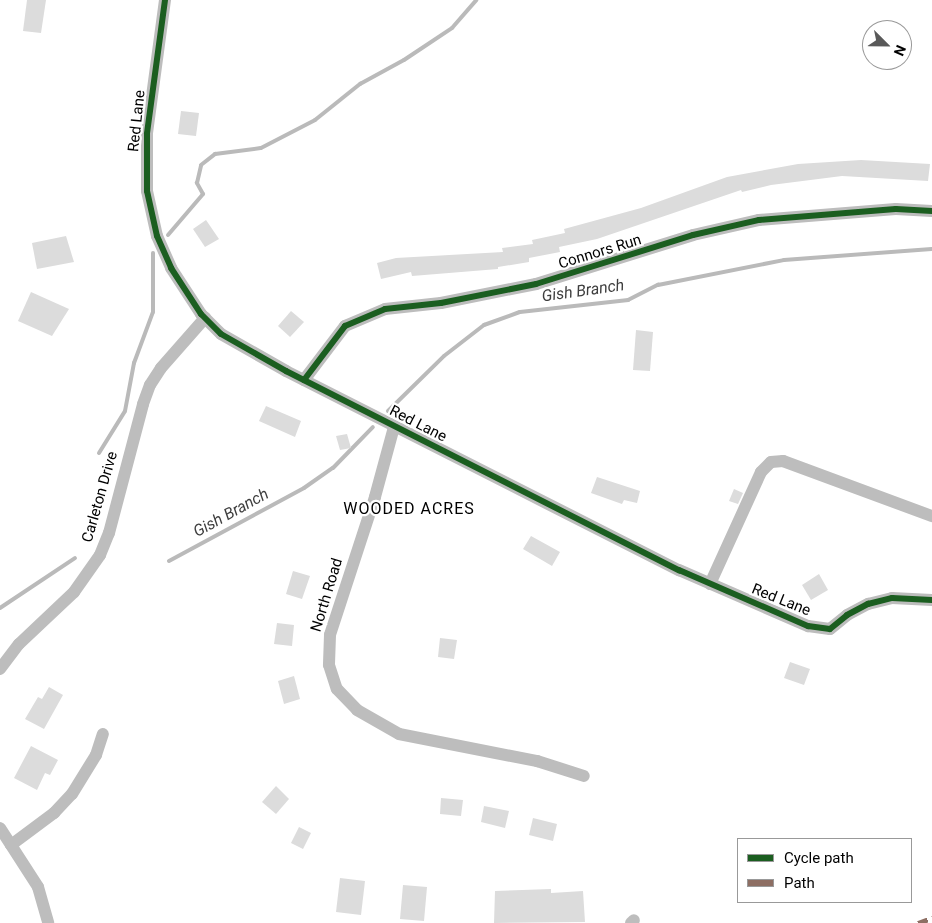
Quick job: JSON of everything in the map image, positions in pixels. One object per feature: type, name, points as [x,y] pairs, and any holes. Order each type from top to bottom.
[{"type":"street","name":"Red Lane","points":[[165,0],[147,134],[147,192],[157,236],[171,268],[205,318],[236,344],[394,426],[710,584],[808,626],[830,629],[847,614],[868,604],[892,598],[932,600]]},
{"type":"street","name":"Connors Run","points":[[304,380],[345,326],[386,309],[441,303],[536,284],[693,235],[759,220],[896,209],[932,212]]},
{"type":"street","name":"Carleton Drive","points":[[0,669],[19,644],[74,592],[100,554],[109,533],[142,404],[150,385],[161,368],[205,318]]},
{"type":"street","name":"North Road","points":[[394,426],[376,497],[330,635],[329,665],[337,689],[356,710],[399,734],[537,761],[584,776]]},
{"type":"street","points":[[710,584],[761,472],[771,462],[784,461],[932,516]]},
{"type":"street","points":[[11,845],[54,813],[72,794],[89,769],[103,734]]},
{"type":"street","points":[[0,828],[38,887],[48,923]]},
{"type":"building","points":[[27,0],[46,0],[41,33],[23,31]]},
{"type":"building","points":[[181,111],[199,113],[196,136],[178,134]]},
{"type":"building","points":[[861,160],[930,164],[928,181],[842,176],[771,185],[742,192],[741,190],[597,239],[559,247],[560,252],[529,258],[529,262],[498,267],[498,269],[412,276],[411,272],[381,279],[377,263],[396,258],[503,252],[502,248],[533,244],[532,240],[565,233],[564,229],[641,208],[727,177],[798,164]]},
{"type":"building","points":[[206,220],[219,239],[205,247],[193,229]]},
{"type":"building","points":[[66,236],[74,262],[37,269],[32,243]]},
{"type":"building","points":[[31,292],[69,309],[52,336],[18,321]]},
{"type":"building","points":[[291,311],[304,322],[290,337],[278,326]]},
{"type":"building","points":[[636,330],[653,332],[650,371],[633,370]]},
{"type":"building","points":[[266,406],[301,421],[295,437],[259,421]]},
{"type":"building","points":[[347,434],[351,448],[340,450],[336,436]]},
{"type":"building","points":[[597,477],[640,491],[637,503],[624,500],[622,504],[591,493]]},
{"type":"building","points":[[734,489],[743,493],[738,504],[729,501]]},
{"type":"building","points":[[531,536],[560,552],[552,566],[523,549]]},
{"type":"building","points":[[293,571],[310,576],[302,599],[286,594]]},
{"type":"building","points":[[819,574],[828,590],[811,600],[802,585]]},
{"type":"building","points":[[277,623],[294,625],[292,646],[274,644]]},
{"type":"building","points":[[440,638],[457,640],[454,659],[438,657]]},
{"type":"building","points":[[790,662],[810,669],[804,685],[784,678]]},
{"type":"building","points":[[294,676],[300,699],[284,704],[278,681]]},
{"type":"building","points":[[49,687],[63,695],[44,729],[25,719],[38,697],[42,699]]},
{"type":"building","points":[[31,746],[58,760],[50,775],[45,773],[37,790],[14,778]]},
{"type":"building","points":[[276,786],[289,799],[276,814],[262,802]]},
{"type":"building","points":[[441,798],[463,800],[461,816],[440,814]]},
{"type":"building","points":[[484,806],[509,811],[505,828],[481,822]]},
{"type":"building","points":[[533,818],[557,824],[553,841],[529,835]]},
{"type":"building","points":[[299,827],[311,833],[303,849],[291,843]]},
{"type":"building","points":[[340,878],[365,881],[361,915],[336,912]]},
{"type":"building","points":[[403,885],[427,887],[424,921],[400,919]]},
{"type":"building","points":[[551,889],[551,893],[583,891],[585,922],[494,923],[495,891]]},
{"type":"waterway","points":[[168,235],[203,194],[197,183],[201,165],[215,154],[261,148],[315,120],[360,84],[404,60],[452,28],[476,0]]},
{"type":"waterway","name":"Gish Branch","points":[[388,411],[444,356],[484,325],[520,312],[628,300],[658,285],[784,260],[932,249]]},
{"type":"waterway","points":[[99,453],[125,411],[134,363],[153,312],[153,253]]},
{"type":"waterway","name":"Gish Branch","points":[[169,561],[304,488],[333,468],[373,427]]},
{"type":"waterway","name":"Gish Branch","points":[[0,608],[75,558]]},
{"type":"marked path","points":[[918,923],[932,918]]},
{"type":"cycle path","points":[[165,0],[147,134],[147,191],[157,236],[171,268],[201,314],[221,334],[286,371],[679,570],[808,626],[830,629],[847,615],[868,604],[892,598],[932,600]]},
{"type":"cycle path","points":[[304,380],[345,326],[385,309],[441,303],[536,284],[693,235],[759,220],[896,209],[932,211]]},
{"type":"district","name":"WOODED ACRES","points":[[409,509]]}]
